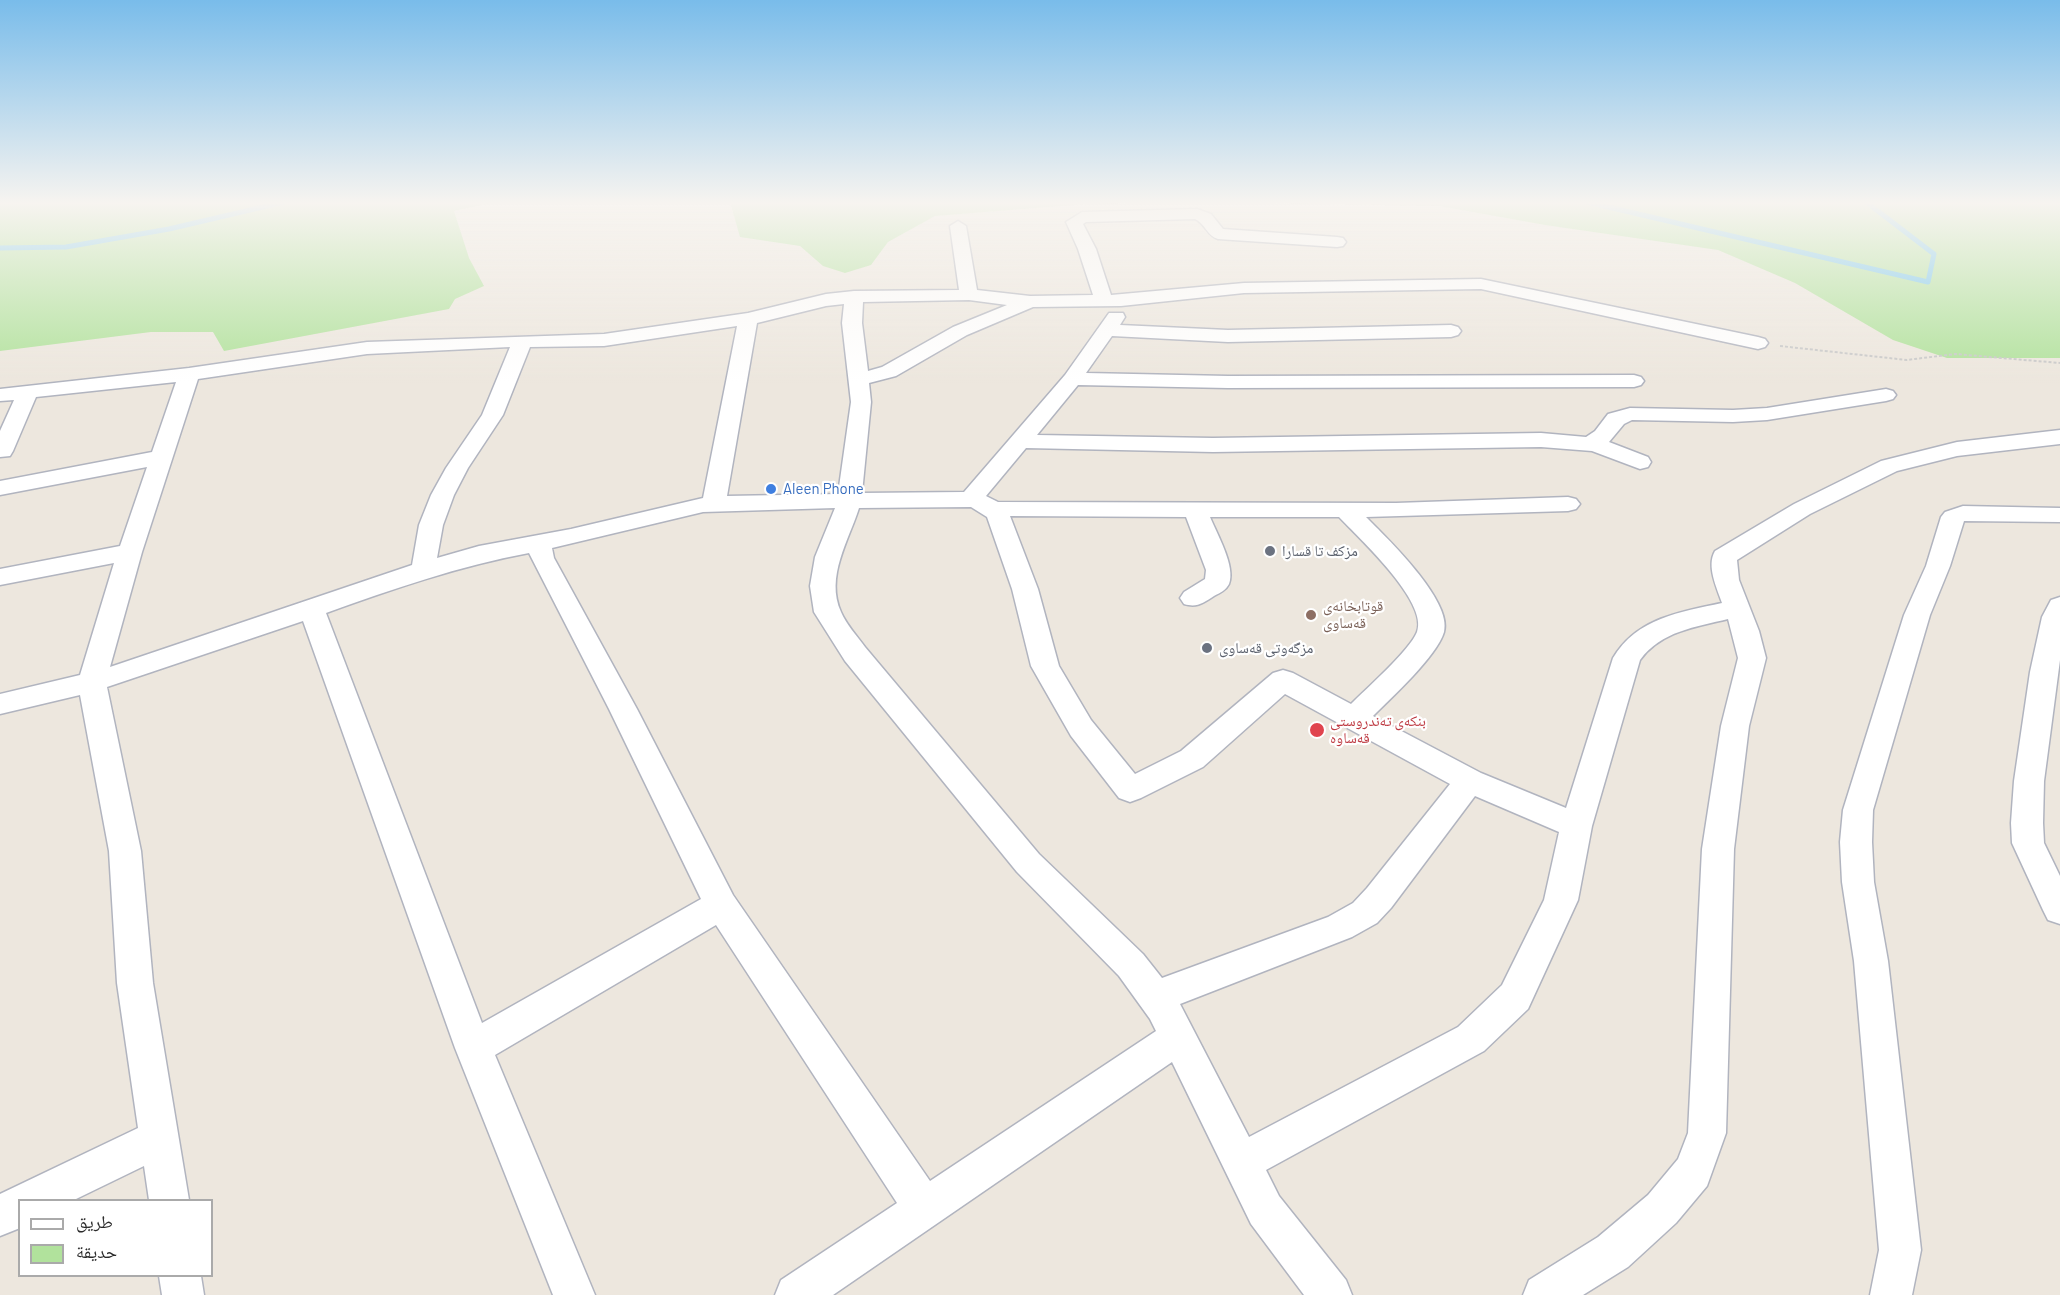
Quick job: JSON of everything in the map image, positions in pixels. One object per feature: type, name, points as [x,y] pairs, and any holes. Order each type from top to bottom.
[{"type":"street","points":[[964,262],[969,295]]},
{"type":"street","points":[[982,504],[1022,441],[1119,314],[1094,262]]},
{"type":"street","points":[[0,395],[189,374],[366,348],[604,340],[748,319],[826,300],[854,297],[969,295],[1030,302],[1112,299],[1244,288],[1481,284],[1758,343]]},
{"type":"street","points":[[854,297],[852,323],[861,402],[849,501],[841,527],[827,557],[823,586],[827,612],[855,654],[1028,863],[1131,965],[1155,997],[1178,1037],[1265,1210],[1331,1295]]},
{"type":"street","points":[[858,380],[890,372],[960,331],[1030,302]]},
{"type":"street","points":[[714,504],[748,319]]},
{"type":"street","points":[[1105,330],[1228,336],[1451,331]]},
{"type":"street","points":[[424,570],[424,551],[429,532],[444,494],[465,454],[487,425],[523,341]]},
{"type":"street","points":[[169,1199],[135,983],[125,851],[92,682],[130,552],[189,374]]},
{"type":"street","points":[[1071,379],[1228,382],[1634,381]]},
{"type":"street","points":[[2,451],[27,393]]},
{"type":"street","points":[[1592,443],[1603,436],[1616,419],[1630,414],[1733,416],[1767,414],[1886,395]]},
{"type":"street","points":[[1544,1295],[1613,1252],[1662,1209],[1693,1172],[1707,1133],[1718,849],[1735,726],[1752,658],[1746,632],[1726,580],[1724,557],[1832,493],[1889,466],[1957,449],[2060,437]]},
{"type":"street","points":[[1022,441],[1213,445],[1541,440],[1592,443],[1619,451],[1640,462]]},
{"type":"street","points":[[0,488],[163,457]]},
{"type":"street","points":[[0,704],[92,682],[424,570],[479,554],[540,543],[714,504],[849,501],[1345,510],[1568,504]]},
{"type":"street","points":[[982,504],[1001,523],[1025,590],[1045,666],[1081,728],[1130,790],[1192,759],[1283,680],[1470,782],[1576,826]]},
{"type":"street","points":[[1193,598],[1216,583],[1220,570],[1195,508]]},
{"type":"street","points":[[1345,510],[1408,575],[1430,614],[1431,630],[1419,648],[1354,718]]},
{"type":"street","points":[[1891,1295],[1900,1250],[1871,961],[1858,882],[1856,842],[1858,810],[1917,615],[1938,567],[1953,517],[1963,513],[2060,515]]},
{"type":"street","points":[[540,543],[542,558],[623,709],[721,905],[925,1209]]},
{"type":"street","points":[[0,577],[130,552]]},
{"type":"street","points":[[2060,606],[2055,617],[2044,672],[2029,781],[2027,823],[2028,843],[2060,910]]},
{"type":"street","points":[[312,609],[473,1048],[574,1295]]},
{"type":"street","points":[[1241,1162],[1471,1039],[1515,997],[1561,900],[1576,826],[1620,674],[1633,647],[1646,635],[1668,626],[1736,609]]},
{"type":"street","points":[[1155,997],[1340,927],[1365,913],[1470,782]]},
{"type":"street","points":[[473,1048],[721,905]]},
{"type":"street","points":[[796,1295],[1178,1037]]},
{"type":"street","points":[[33,1199],[159,1138]]},
{"type":"street","points":[[0,1216],[18,1207]]},
{"type":"street","points":[[180,1277],[183,1295]]},
{"type":"path","points":[[1758,343],[1906,360],[1955,354],[2060,363]]},
{"type":"green space","points":[[0,262],[471,262],[484,286],[455,299],[449,309],[224,351],[213,332],[151,332],[0,351]]},
{"type":"green space","points":[[819,262],[873,262],[845,273]]},
{"type":"green space","points":[[1747,262],[2060,262],[2060,358],[1947,358],[1893,340],[1795,283]]},
{"type":"waterway","points":[[1845,262],[1928,282],[1932,262]]},
{"type":"place","name":"Aleen Phone","points":[[771,489]]},
{"type":"place","name":"مزكف تا قسارا","points":[[1270,551]]},
{"type":"place","name":"قوتابخانەی قەساوی","points":[[1311,615]]},
{"type":"place","name":"مزگەوتی قەساوی","points":[[1207,648]]},
{"type":"place","name":"بنکەی تەندروستی قەساوە","points":[[1317,730]]}]
